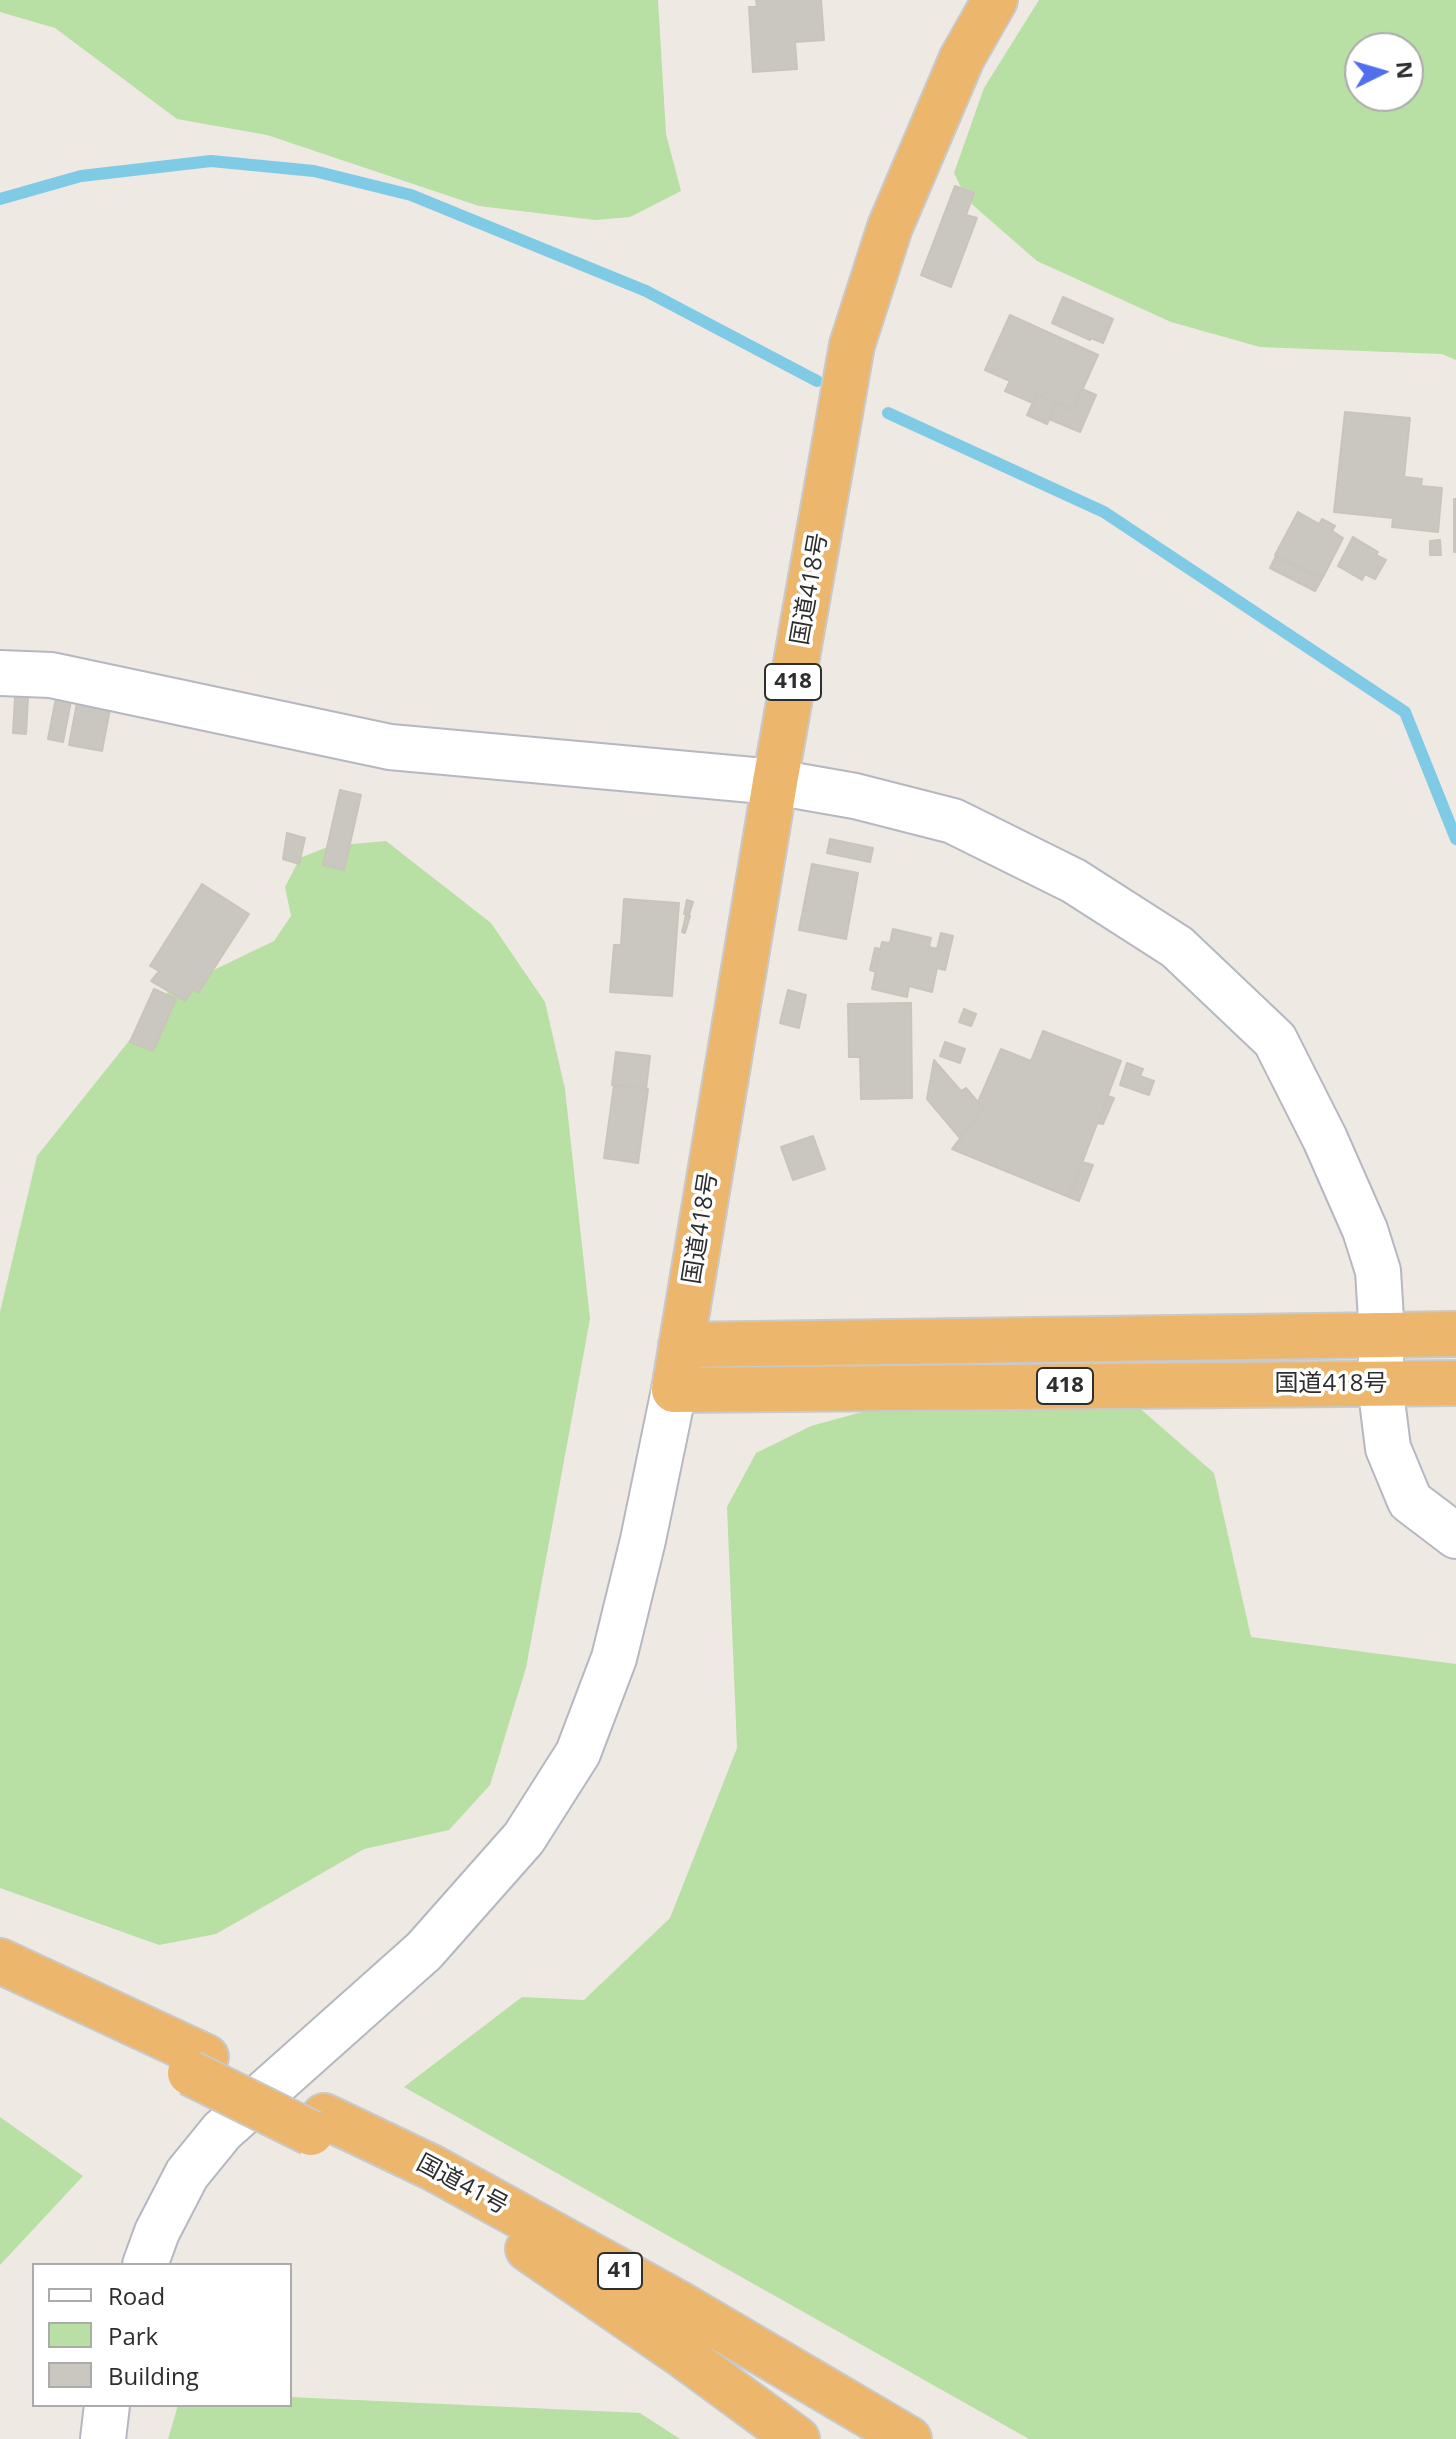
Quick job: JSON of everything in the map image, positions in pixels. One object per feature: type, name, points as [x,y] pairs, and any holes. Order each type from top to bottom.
[{"type":"highway","name":"国道418号","points":[[995,0],[962,58],[890,227],[852,345],[775,782],[674,1390],[1456,1383]]},
{"type":"highway","name":"国道418号","points":[[681,1345],[1456,1334]]},
{"type":"highway","name":"国道41号","points":[[0,1961],[317,2124],[511,2237],[670,2319],[873,2439]]},
{"type":"highway","name":"国道41号","points":[[0,1984],[198,2065]]},
{"type":"highway","name":"国道41号","points":[[317,2124],[433,2168],[676,2302],[909,2439]]},
{"type":"highway","name":"41","points":[[511,2237],[681,2354],[797,2439]]},
{"type":"highway","name":"41","points":[[833,2392],[924,2439]]},
{"type":"street","points":[[0,673],[51,675],[390,747],[775,782],[855,796],[953,821],[1074,881],[1177,947],[1275,1040],[1325,1139],[1365,1230],[1378,1271],[1382,1335],[1380,1384],[1388,1448],[1410,1501],[1456,1536]]},
{"type":"street","points":[[146,2263],[157,2232],[187,2174],[222,2131],[424,1951],[524,1838],[578,1753],[614,1658],[643,1540],[674,1390]]},
{"type":"street","points":[[103,2439],[107,2407]]},
{"type":"green space","points":[[0,0],[658,0],[666,134],[681,191],[630,217],[595,220],[479,206],[267,135],[177,119],[55,28],[0,12]]},
{"type":"green space","points":[[1039,0],[1456,0],[1456,360],[1442,354],[1260,347],[1171,322],[1037,261],[967,200],[954,173],[984,88]]},
{"type":"green space","points":[[386,841],[491,923],[545,1002],[565,1089],[590,1319],[526,1668],[490,1785],[449,1830],[364,1849],[216,1934],[159,1945],[0,1888],[0,1312],[37,1156],[168,992],[274,941],[291,916],[285,887],[300,858],[330,846]]},
{"type":"green space","points":[[1113,1385],[1214,1473],[1251,1637],[1456,1664],[1456,2439],[1029,2439],[404,2087],[522,1997],[584,2000],[670,1918],[737,1748],[727,1507],[756,1453],[811,1426],[932,1393]]},
{"type":"green space","points":[[0,2117],[83,2176],[0,2265]]},
{"type":"green space","points":[[292,2397],[640,2413],[680,2439],[168,2439],[177,2407],[292,2407]]},
{"type":"building","points":[[756,0],[821,0],[824,40],[795,42],[797,69],[753,72],[749,7],[757,7]]},
{"type":"building","points":[[955,186],[974,193],[966,215],[977,218],[951,287],[921,275]]},
{"type":"building","points":[[1063,297],[1113,319],[1103,343],[1052,323]]},
{"type":"building","points":[[1010,315],[1098,355],[1073,410],[1037,394],[1033,403],[1005,391],[1010,381],[985,370]]},
{"type":"building","points":[[1082,389],[1096,395],[1080,432],[1049,419],[1057,403],[1073,410]]},
{"type":"building","points":[[1037,394],[1057,403],[1047,424],[1027,415]]},
{"type":"building","points":[[1345,412],[1410,418],[1404,477],[1422,479],[1421,486],[1442,488],[1438,532],[1392,527],[1393,518],[1334,512]]},
{"type":"building","points":[[1456,499],[1456,552],[1454,552]]},
{"type":"building","points":[[1298,512],[1319,524],[1322,519],[1335,526],[1332,531],[1343,538],[1323,577],[1275,555]]},
{"type":"building","points":[[1353,537],[1386,560],[1375,579],[1365,574],[1362,580],[1338,566]]},
{"type":"building","points":[[1440,540],[1441,555],[1430,555],[1430,541]]},
{"type":"building","points":[[1276,556],[1323,577],[1315,591],[1270,568]]},
{"type":"building","points":[[15,697],[28,698],[26,734],[13,733]]},
{"type":"building","points":[[56,698],[71,701],[63,742],[48,739]]},
{"type":"building","points":[[77,703],[110,709],[102,751],[69,745]]},
{"type":"building","points":[[340,790],[361,795],[344,870],[323,865]]},
{"type":"building","points":[[287,833],[305,838],[299,864],[283,859]]},
{"type":"building","points":[[830,839],[873,848],[870,862],[827,853]]},
{"type":"building","points":[[812,864],[858,873],[846,939],[799,930]]},
{"type":"building","points":[[202,884],[249,914],[198,993],[193,989],[185,1001],[151,981],[159,971],[150,966]]},
{"type":"building","points":[[624,899],[679,903],[672,996],[610,992],[614,945],[621,945]]},
{"type":"building","points":[[687,900],[693,902],[689,915],[684,914]]},
{"type":"building","points":[[686,915],[690,916],[685,933],[682,932]]},
{"type":"building","points":[[893,929],[931,938],[929,947],[937,949],[941,933],[953,936],[945,970],[937,968],[932,992],[909,986],[907,997],[872,989],[882,942],[890,943]]},
{"type":"building","points":[[875,948],[881,949],[876,972],[870,970]]},
{"type":"building","points":[[154,989],[176,999],[153,1051],[130,1042]]},
{"type":"building","points":[[788,990],[806,995],[799,1028],[780,1023]]},
{"type":"building","points":[[911,1003],[912,1098],[861,1099],[860,1057],[849,1057],[848,1004]]},
{"type":"building","points":[[964,1009],[976,1014],[971,1026],[959,1022]]},
{"type":"building","points":[[1043,1031],[1121,1061],[1069,1197],[952,1149],[983,1108],[978,1102],[1001,1049],[1031,1061]]},
{"type":"building","points":[[945,1042],[965,1049],[960,1063],[940,1056]]},
{"type":"building","points":[[616,1052],[650,1056],[646,1089],[612,1085]]},
{"type":"building","points":[[934,1060],[961,1091],[966,1088],[983,1108],[960,1138],[927,1099]]},
{"type":"building","points":[[1127,1063],[1143,1069],[1140,1076],[1154,1081],[1149,1095],[1120,1085]]},
{"type":"building","points":[[614,1085],[648,1089],[638,1163],[604,1158]]},
{"type":"building","points":[[1108,1096],[1114,1098],[1103,1124],[1097,1123]]},
{"type":"building","points":[[813,1136],[825,1169],[793,1180],[781,1147]]},
{"type":"building","points":[[1082,1162],[1093,1165],[1079,1201],[1069,1197]]},
{"type":"waterway","points":[[0,199],[81,176],[211,161],[314,171],[411,195],[646,291],[817,381]]},
{"type":"waterway","points":[[888,413],[1104,512],[1405,712],[1456,839]]}]
